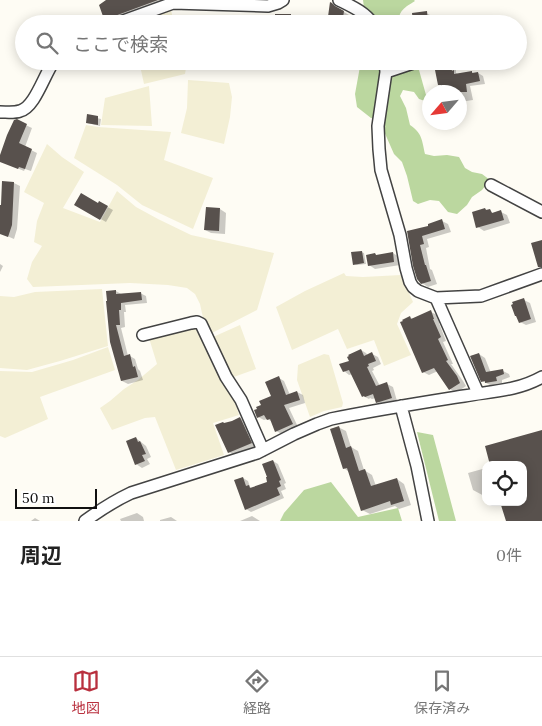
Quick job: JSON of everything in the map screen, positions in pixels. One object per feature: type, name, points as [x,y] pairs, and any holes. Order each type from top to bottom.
[{"type":"street","points":[[140,15],[173,3],[268,6],[283,0]]},
{"type":"street","points":[[339,0],[357,9],[364,15]]},
{"type":"street","points":[[0,112],[14,113],[28,107],[48,70]]},
{"type":"street","points":[[385,70],[378,126],[378,149],[381,170],[400,235],[410,282],[418,291],[436,298],[481,296],[542,274]]},
{"type":"street","points":[[491,185],[542,212]]},
{"type":"street","points":[[436,298],[478,394]]},
{"type":"street","points":[[143,335],[191,323],[197,322],[201,324],[226,377],[241,400],[263,450]]},
{"type":"street","points":[[85,521],[99,510],[131,493],[263,450],[294,434],[331,419],[506,390],[530,384],[542,377]]},
{"type":"street","points":[[401,406],[417,466],[428,521]]},
{"type":"shaded area","points":[[171,10],[172,15],[153,15]]},
{"type":"shaded area","points":[[141,70],[186,70],[185,74],[144,84]]},
{"type":"shaded area","points":[[188,80],[229,83],[232,97],[224,144],[181,133],[187,108]]},
{"type":"shaded area","points":[[149,86],[152,126],[101,125],[105,98]]},
{"type":"shaded area","points":[[86,125],[171,132],[164,160],[213,178],[193,229],[142,205],[117,185],[74,158]]},
{"type":"shaded area","points":[[47,144],[84,172],[63,208],[100,222],[117,191],[136,207],[191,235],[274,253],[257,310],[210,334],[195,294],[187,288],[130,283],[33,287],[27,279],[32,262],[42,246],[34,242],[37,221],[44,203],[24,192]]},
{"type":"shaded area","points":[[344,273],[346,276],[363,277],[401,275],[413,302],[401,313],[397,324],[411,355],[384,366],[374,340],[347,349],[338,329],[292,350],[276,307]]},
{"type":"shaded area","points":[[102,289],[108,346],[27,370],[0,368],[0,296],[14,297],[35,292]]},
{"type":"shaded area","points":[[240,325],[256,369],[231,378],[213,337]]},
{"type":"shaded area","points":[[194,326],[198,328],[233,396],[239,415],[213,423],[224,455],[176,470],[155,417],[145,418],[112,430],[100,408],[157,364],[149,338]]},
{"type":"shaded area","points":[[108,347],[115,370],[40,397],[48,419],[5,438],[0,436],[0,371],[32,372]]},
{"type":"shaded area","points":[[324,354],[329,355],[343,403],[342,407],[324,411],[310,417],[297,380],[298,365]]},
{"type":"green space","points":[[363,0],[415,1],[403,10],[400,15],[365,15]]},
{"type":"green space","points":[[359,70],[419,70],[423,85],[422,100],[414,92],[403,90],[400,96],[406,108],[410,125],[421,137],[425,154],[459,157],[465,168],[482,174],[490,180],[457,214],[448,212],[439,201],[430,200],[418,204],[413,201],[402,162],[394,154],[379,120],[371,118],[357,107],[355,94]]},
{"type":"green space","points":[[417,432],[433,435],[456,521],[439,521]]},
{"type":"green space","points":[[331,482],[358,517],[398,508],[402,521],[280,521],[284,513],[304,490]]},
{"type":"building","points":[[106,0],[158,0],[117,15],[103,15],[99,5]]},
{"type":"building","points":[[330,2],[344,11],[343,15],[328,15]]},
{"type":"building","points":[[427,11],[427,15],[412,15],[412,13]]},
{"type":"building","points":[[275,14],[291,14],[291,15]]},
{"type":"building","points":[[435,70],[454,70],[454,74],[478,72],[480,81],[466,85],[438,85]]},
{"type":"building","points":[[87,114],[98,116],[98,125],[86,123]]},
{"type":"building","points":[[17,119],[27,124],[19,143],[32,149],[25,169],[19,167],[18,169],[0,162],[0,155],[7,135],[14,120]]},
{"type":"building","points":[[2,181],[14,182],[12,225],[8,237],[0,234]]},
{"type":"building","points":[[81,193],[98,203],[99,201],[108,206],[100,220],[74,205]]},
{"type":"building","points":[[206,207],[220,208],[219,231],[204,230]]},
{"type":"building","points":[[485,208],[486,210],[490,209],[492,213],[501,210],[504,220],[476,228],[472,212]]},
{"type":"building","points":[[442,219],[445,229],[422,236],[424,244],[420,245],[431,281],[421,284],[417,279],[413,266],[407,231],[428,226],[428,224]]},
{"type":"building","points":[[542,240],[542,267],[538,267],[531,243]]},
{"type":"building","points":[[362,251],[364,263],[353,265],[351,252]]},
{"type":"building","points":[[393,252],[394,262],[368,266],[366,255]]},
{"type":"building","points":[[116,290],[116,294],[141,292],[142,300],[121,303],[121,310],[119,310],[120,325],[116,325],[124,356],[130,354],[138,377],[121,381],[110,342],[106,301],[106,291]]},
{"type":"building","points":[[524,298],[531,319],[519,323],[511,305],[513,304],[512,302]]},
{"type":"building","points":[[431,310],[441,337],[438,339],[448,360],[446,361],[460,383],[449,390],[434,368],[422,373],[400,322],[410,316],[411,319]]},
{"type":"building","points":[[361,349],[364,356],[372,352],[376,361],[368,364],[369,366],[367,367],[376,386],[387,382],[392,398],[376,403],[373,394],[362,397],[349,370],[343,372],[339,364],[349,361],[348,355]]},
{"type":"building","points":[[479,353],[486,372],[503,369],[504,374],[496,377],[497,381],[481,382],[470,356]]},
{"type":"building","points":[[279,376],[286,395],[297,391],[300,400],[284,405],[293,424],[275,432],[270,419],[267,420],[264,415],[257,418],[254,410],[261,405],[259,401],[271,396],[265,382]]},
{"type":"building","points":[[240,417],[252,443],[228,453],[215,425]]},
{"type":"building","points":[[339,426],[346,448],[351,446],[359,471],[365,469],[371,486],[397,478],[404,501],[391,505],[390,501],[361,511],[347,468],[343,469],[330,429]]},
{"type":"building","points":[[542,430],[542,521],[506,521],[501,506],[527,506],[527,461],[489,461],[485,446]]},
{"type":"building","points":[[136,437],[146,454],[142,455],[145,461],[135,465],[126,441]]},
{"type":"building","points":[[273,460],[281,480],[279,481],[281,486],[277,488],[280,495],[245,510],[234,480],[243,477],[246,486],[249,485],[250,488],[267,482],[262,464]]}]
